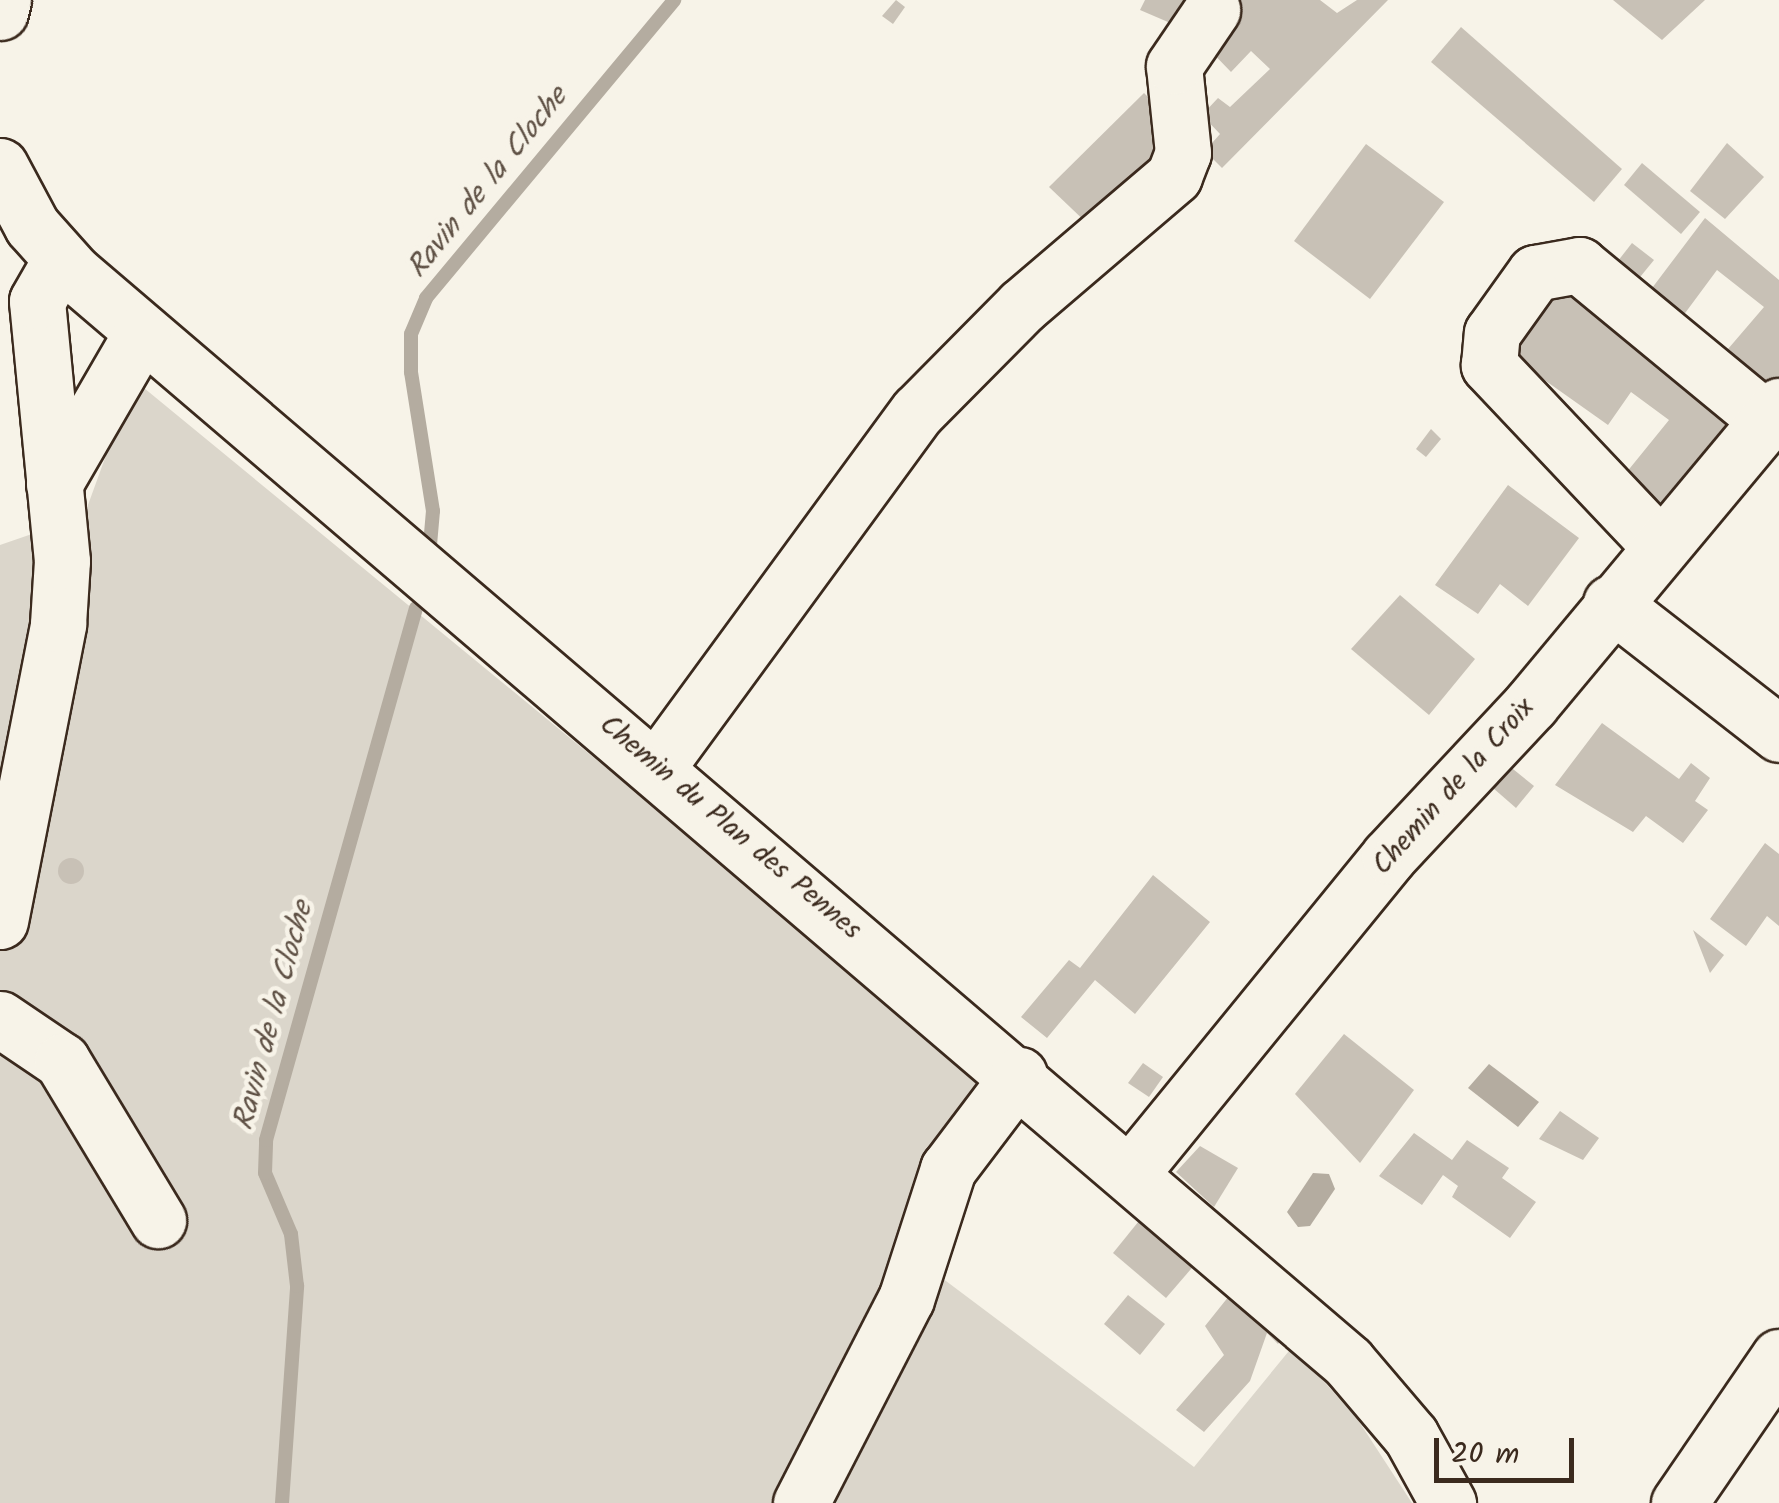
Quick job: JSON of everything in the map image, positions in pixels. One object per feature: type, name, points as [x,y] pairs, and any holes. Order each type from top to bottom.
[{"type":"street","points":[[0,12],[3,0]]},
{"type":"street","points":[[657,767],[918,411],[1174,176],[1184,153],[1174,66],[1212,10]]},
{"type":"street","name":"Chemin du Plan des Pennes","points":[[0,166],[60,260],[1133,1170],[1348,1362],[1411,1436],[1448,1503]]},
{"type":"street","points":[[0,921],[58,624],[54,484],[38,301],[60,260]]},
{"type":"street","points":[[1659,545],[1489,365],[1492,333],[1536,273],[1578,265],[1773,413]]},
{"type":"street","points":[[54,484],[142,332]]},
{"type":"street","name":"Chemin de la Croix","points":[[1133,1170],[1389,856],[1612,604],[1773,413]]},
{"type":"street","points":[[1612,604],[1779,734]]},
{"type":"street","points":[[0,1020],[62,1061],[158,1220]]},
{"type":"street","points":[[801,1503],[906,1299],[948,1169],[1020,1075]]},
{"type":"street","points":[[1679,1503],[1779,1357]]},
{"type":"shaded area","points":[[144,388],[991,1084],[902,1248],[1194,1467],[1293,1346],[1358,1420],[1412,1503],[0,1503],[0,545],[84,516],[117,425]]},
{"type":"shaded area","points":[[1489,1064],[1539,1102],[1518,1127],[1468,1088]]},
{"type":"shaded area","points":[[1313,1173],[1329,1174],[1335,1189],[1310,1226],[1298,1227],[1287,1212]]},
{"type":"building","points":[[896,0],[905,7],[893,24],[882,16]]},
{"type":"building","points":[[1145,0],[1186,0],[1175,25],[1140,10]]},
{"type":"building","points":[[1238,0],[1320,0],[1337,13],[1357,0],[1388,0],[1222,168],[1205,151],[1220,134],[1202,115],[1218,98],[1230,107],[1270,69],[1251,51],[1231,72],[1203,43]]},
{"type":"building","points":[[1613,0],[1705,0],[1662,40]]},
{"type":"building","points":[[1461,27],[1622,169],[1594,202],[1431,62]]},
{"type":"building","points":[[1144,93],[1162,111],[1164,156],[1092,228],[1049,187]]},
{"type":"building","points":[[1727,143],[1764,177],[1725,219],[1690,191]]},
{"type":"building","points":[[1366,144],[1444,202],[1370,299],[1294,241]]},
{"type":"building","points":[[1642,163],[1700,212],[1681,234],[1624,185]]},
{"type":"building","points":[[1705,218],[1779,280],[1779,377],[1759,400],[1722,356],[1764,307],[1717,270],[1677,324],[1643,300]]},
{"type":"building","points":[[1632,243],[1654,260],[1636,282],[1614,266]]},
{"type":"building","points":[[1560,274],[1739,422],[1669,509],[1626,473],[1669,420],[1631,392],[1608,425],[1505,352]]},
{"type":"building","points":[[1431,429],[1441,439],[1426,457],[1416,449]]},
{"type":"building","points":[[1508,485],[1579,538],[1528,606],[1500,584],[1478,614],[1435,585]]},
{"type":"building","points":[[1400,595],[1475,659],[1429,715],[1351,649]]},
{"type":"building","points":[[1602,723],[1679,779],[1691,763],[1710,778],[1695,801],[1708,810],[1683,843],[1646,816],[1633,832],[1555,785]]},
{"type":"building","points":[[1503,761],[1534,786],[1516,808],[1485,781]]},
{"type":"building","points":[[1765,843],[1779,854],[1779,926],[1767,916],[1746,946],[1710,919]]},
{"type":"building","points":[[71,858],[80,862],[84,871],[80,880],[71,884],[62,880],[58,871],[62,862]]},
{"type":"building","points":[[1153,875],[1210,922],[1135,1014],[1095,980],[1047,1038],[1021,1017],[1069,960],[1080,968]]},
{"type":"building","points":[[1693,930],[1724,955],[1710,973]]},
{"type":"building","points":[[1344,1034],[1414,1090],[1360,1163],[1295,1094]]},
{"type":"building","points":[[1143,1063],[1163,1077],[1149,1097],[1128,1083]]},
{"type":"building","points":[[1560,1111],[1599,1138],[1583,1160],[1539,1139]]},
{"type":"building","points":[[1414,1133],[1452,1160],[1467,1140],[1509,1168],[1502,1178],[1536,1202],[1510,1238],[1452,1197],[1458,1186],[1443,1175],[1422,1205],[1379,1176]]},
{"type":"building","points":[[1200,1146],[1238,1168],[1214,1207],[1176,1172]]},
{"type":"building","points":[[1143,1216],[1197,1262],[1166,1298],[1113,1253]]},
{"type":"building","points":[[1233,1291],[1284,1334],[1278,1344],[1267,1333],[1250,1381],[1204,1432],[1176,1410],[1224,1355],[1205,1326]]},
{"type":"building","points":[[1128,1295],[1165,1324],[1140,1355],[1104,1324]]},
{"type":"waterway","name":"Ravin de la Cloche","points":[[430,545],[433,511],[411,372],[411,334],[426,298],[674,0]]},
{"type":"waterway","name":"Ravin de la Cloche","points":[[282,1503],[297,1286],[291,1234],[265,1173],[266,1140],[416,608]]}]
